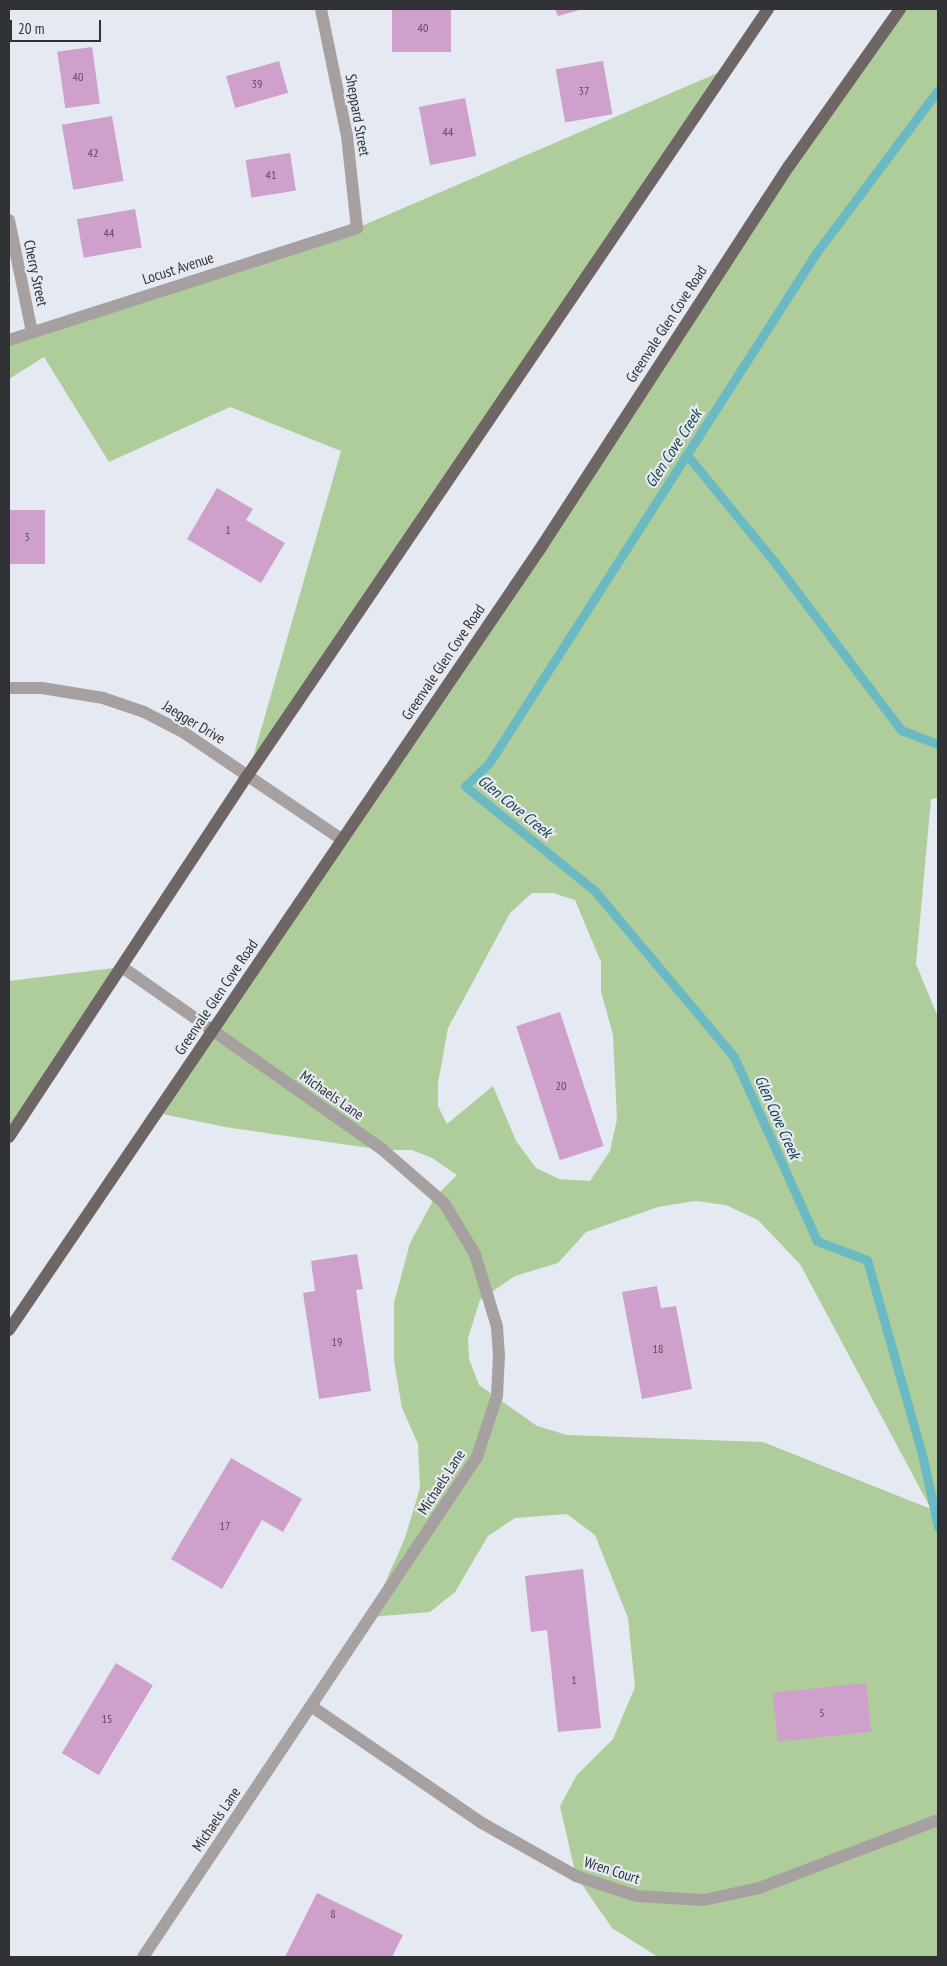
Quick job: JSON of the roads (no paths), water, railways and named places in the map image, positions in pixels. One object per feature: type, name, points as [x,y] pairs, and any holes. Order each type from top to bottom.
[{"type":"main road","points":[[9,1137],[248,775],[768,9]]},
{"type":"main road","name":"Greenvale Glen Cove Road","points":[[9,1330],[213,1032],[341,839],[540,549],[789,166],[900,9]]},
{"type":"street","name":"Sheppard Street","points":[[321,9],[347,136],[357,228]]},
{"type":"street","name":"Cherry Street","points":[[9,220],[32,332]]},
{"type":"street","name":"Locust Avenue","points":[[9,340],[357,228]]},
{"type":"street","name":"Jaegger Drive","points":[[9,688],[42,688],[103,698],[144,712],[183,732],[341,839]]},
{"type":"street","name":"Michaels Lane","points":[[122,967],[383,1150],[444,1203],[475,1254],[497,1327],[497,1396],[477,1458],[143,1957]]},
{"type":"street","name":"Wren Court","points":[[311,1706],[482,1823],[576,1876],[637,1896],[704,1900],[759,1888],[938,1820]]},
{"type":"waterway","name":"Glen Cove Creek","points":[[938,90],[816,253],[489,763],[465,786],[594,890],[734,1057],[817,1241],[867,1260],[922,1454],[938,1527]]},
{"type":"waterway","points":[[687,455],[773,560],[901,730],[938,744]]}]
